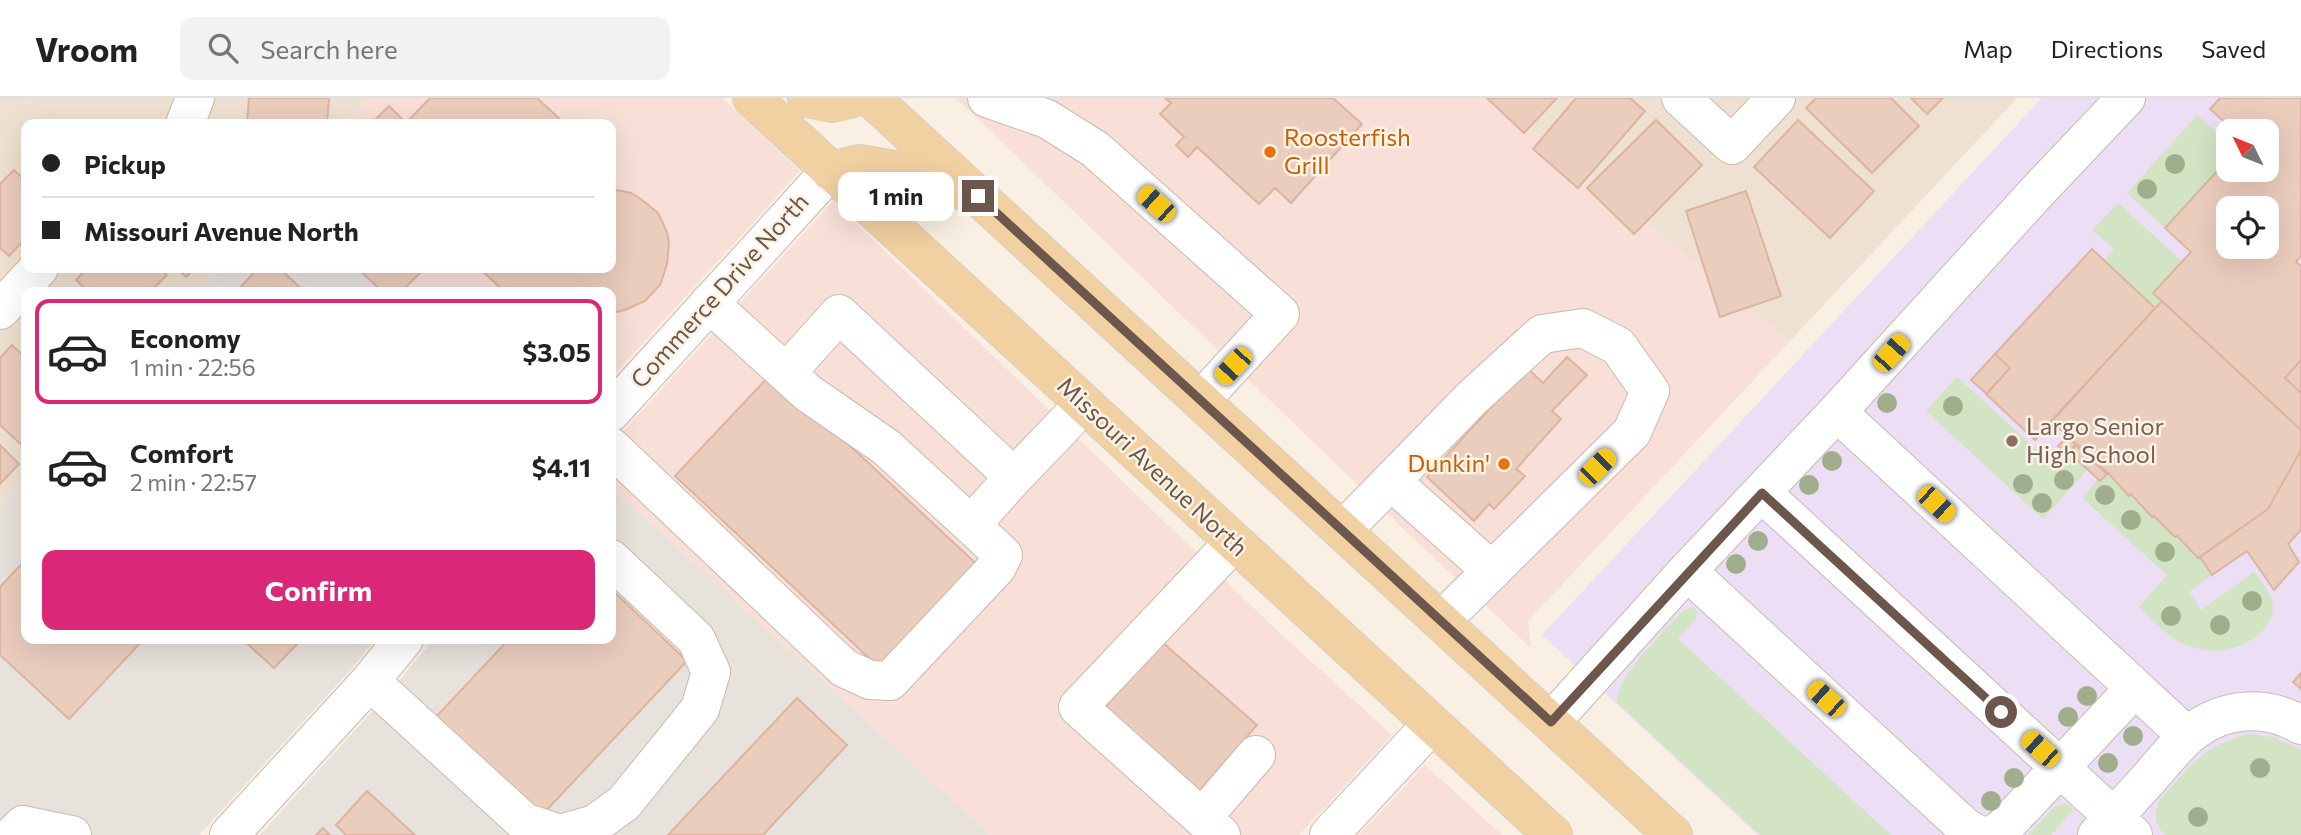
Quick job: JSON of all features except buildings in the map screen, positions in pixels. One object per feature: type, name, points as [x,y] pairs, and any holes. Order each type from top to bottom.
[{"type":"main road","name":"Missouri Avenue North","points":[[752,98],[1553,835]]},
{"type":"main road","points":[[807,98],[832,103],[853,98]]},
{"type":"main road","points":[[871,98],[1673,835]]},
{"type":"main road","points":[[830,171],[860,164],[916,174],[978,196]]},
{"type":"street","points":[[187,119],[195,98]]},
{"type":"street","points":[[987,98],[1047,119],[1095,149],[1280,314],[1201,400]]},
{"type":"street","points":[[1681,98],[1732,145],[1776,98]]},
{"type":"street","points":[[1551,722],[2126,98]]},
{"type":"street","name":"Commerce Drive North","points":[[616,406],[830,171]]},
{"type":"street","points":[[21,287],[34,273]]},
{"type":"street","points":[[0,310],[21,287]]},
{"type":"street","points":[[616,452],[844,668],[870,680],[890,681],[997,568],[1003,555],[971,525],[886,447],[808,393],[709,303]]},
{"type":"street","points":[[786,373],[839,314],[1014,477]]},
{"type":"street","points":[[1343,530],[1472,398],[1542,334],[1583,328],[1618,346],[1650,391],[1632,432],[1441,621]]},
{"type":"street","points":[[971,525],[1084,404]]},
{"type":"street","points":[[1837,412],[2187,736]]},
{"type":"street","points":[[1392,481],[1492,571]]},
{"type":"street","points":[[1762,493],[2060,767],[2115,829],[2187,736],[2216,719],[2248,711],[2280,715],[2301,725]]},
{"type":"street","points":[[1234,542],[1078,707],[1211,826],[1256,755]]},
{"type":"street","points":[[370,681],[524,822],[560,834],[595,824],[624,803],[700,709],[712,672],[696,639],[616,564]]},
{"type":"street","points":[[1687,572],[1966,828],[1979,835]]},
{"type":"street","points":[[229,835],[370,681],[400,644]]},
{"type":"street","points":[[1992,835],[2003,828],[2135,688]]},
{"type":"street","points":[[1329,835],[1432,724]]},
{"type":"street","points":[[13,835],[23,825],[72,835]]},
{"type":"shaded area","points":[[0,98],[369,98],[349,119],[21,119],[21,273],[216,273],[203,287],[21,287],[21,482],[0,505]]},
{"type":"shaded area","points":[[369,98],[722,98],[800,171],[616,373],[616,287],[393,287],[378,273],[616,273],[616,119],[349,119]]},
{"type":"shaded area","points":[[956,98],[1495,98],[1790,341],[1528,621],[1531,648],[1415,540]]},
{"type":"shaded area","points":[[1495,98],[2017,98],[1790,341]]},
{"type":"shaded area","name":"Largo Senior High School","points":[[2042,98],[2301,98],[2301,835],[1758,835],[1542,635]]},
{"type":"shaded area","points":[[833,201],[1269,623],[1392,735],[1299,835],[990,835],[616,492],[616,440]]},
{"type":"shaded area","points":[[216,273],[378,273],[393,287],[203,287]]},
{"type":"shaded area","points":[[21,482],[21,644],[371,644],[199,835],[0,835],[0,505]]},
{"type":"shaded area","points":[[616,492],[990,835],[260,835],[430,644],[616,644]]},
{"type":"shaded area","points":[[1425,765],[1502,835],[1359,835]]},
{"type":"green space","points":[[2197,115],[2216,132],[2216,172],[2165,228],[2127,193]]},
{"type":"green space","points":[[2118,203],[2182,261],[2153,293],[2162,301],[2155,308],[2104,260],[2114,249],[2092,230]]},
{"type":"green space","points":[[1957,377],[2057,468],[2071,453],[2088,469],[2043,519],[1926,411]]},
{"type":"green space","points":[[2108,473],[2152,517],[2200,557],[2212,575],[2189,592],[2201,610],[2254,572],[2272,600],[2273,611],[2265,629],[2238,646],[2218,651],[2206,650],[2186,645],[2173,638],[2139,607],[2167,575],[2082,498],[2098,479],[2101,481]]},
{"type":"green space","points":[[1692,607],[1697,611],[1696,619],[1678,639],[1891,835],[1760,835],[1616,702],[1626,677],[1644,653],[1684,610]]},
{"type":"green space","points":[[2251,734],[2276,738],[2301,750],[2301,835],[2165,835],[2156,818],[2160,799],[2190,766],[2210,750],[2222,743]]},
{"type":"green space","points":[[2065,804],[2075,809],[2051,835],[2028,835],[2054,807]]},
{"type":"place","name":"Roosterfish Grill","points":[[1270,152]]},
{"type":"place","name":"Largo Senior High School","points":[[2012,441]]},
{"type":"place","name":"Dunkin'","points":[[1504,464]]},
{"type":"route","points":[[978,196],[1551,722],[1762,493],[2001,712]]}]
